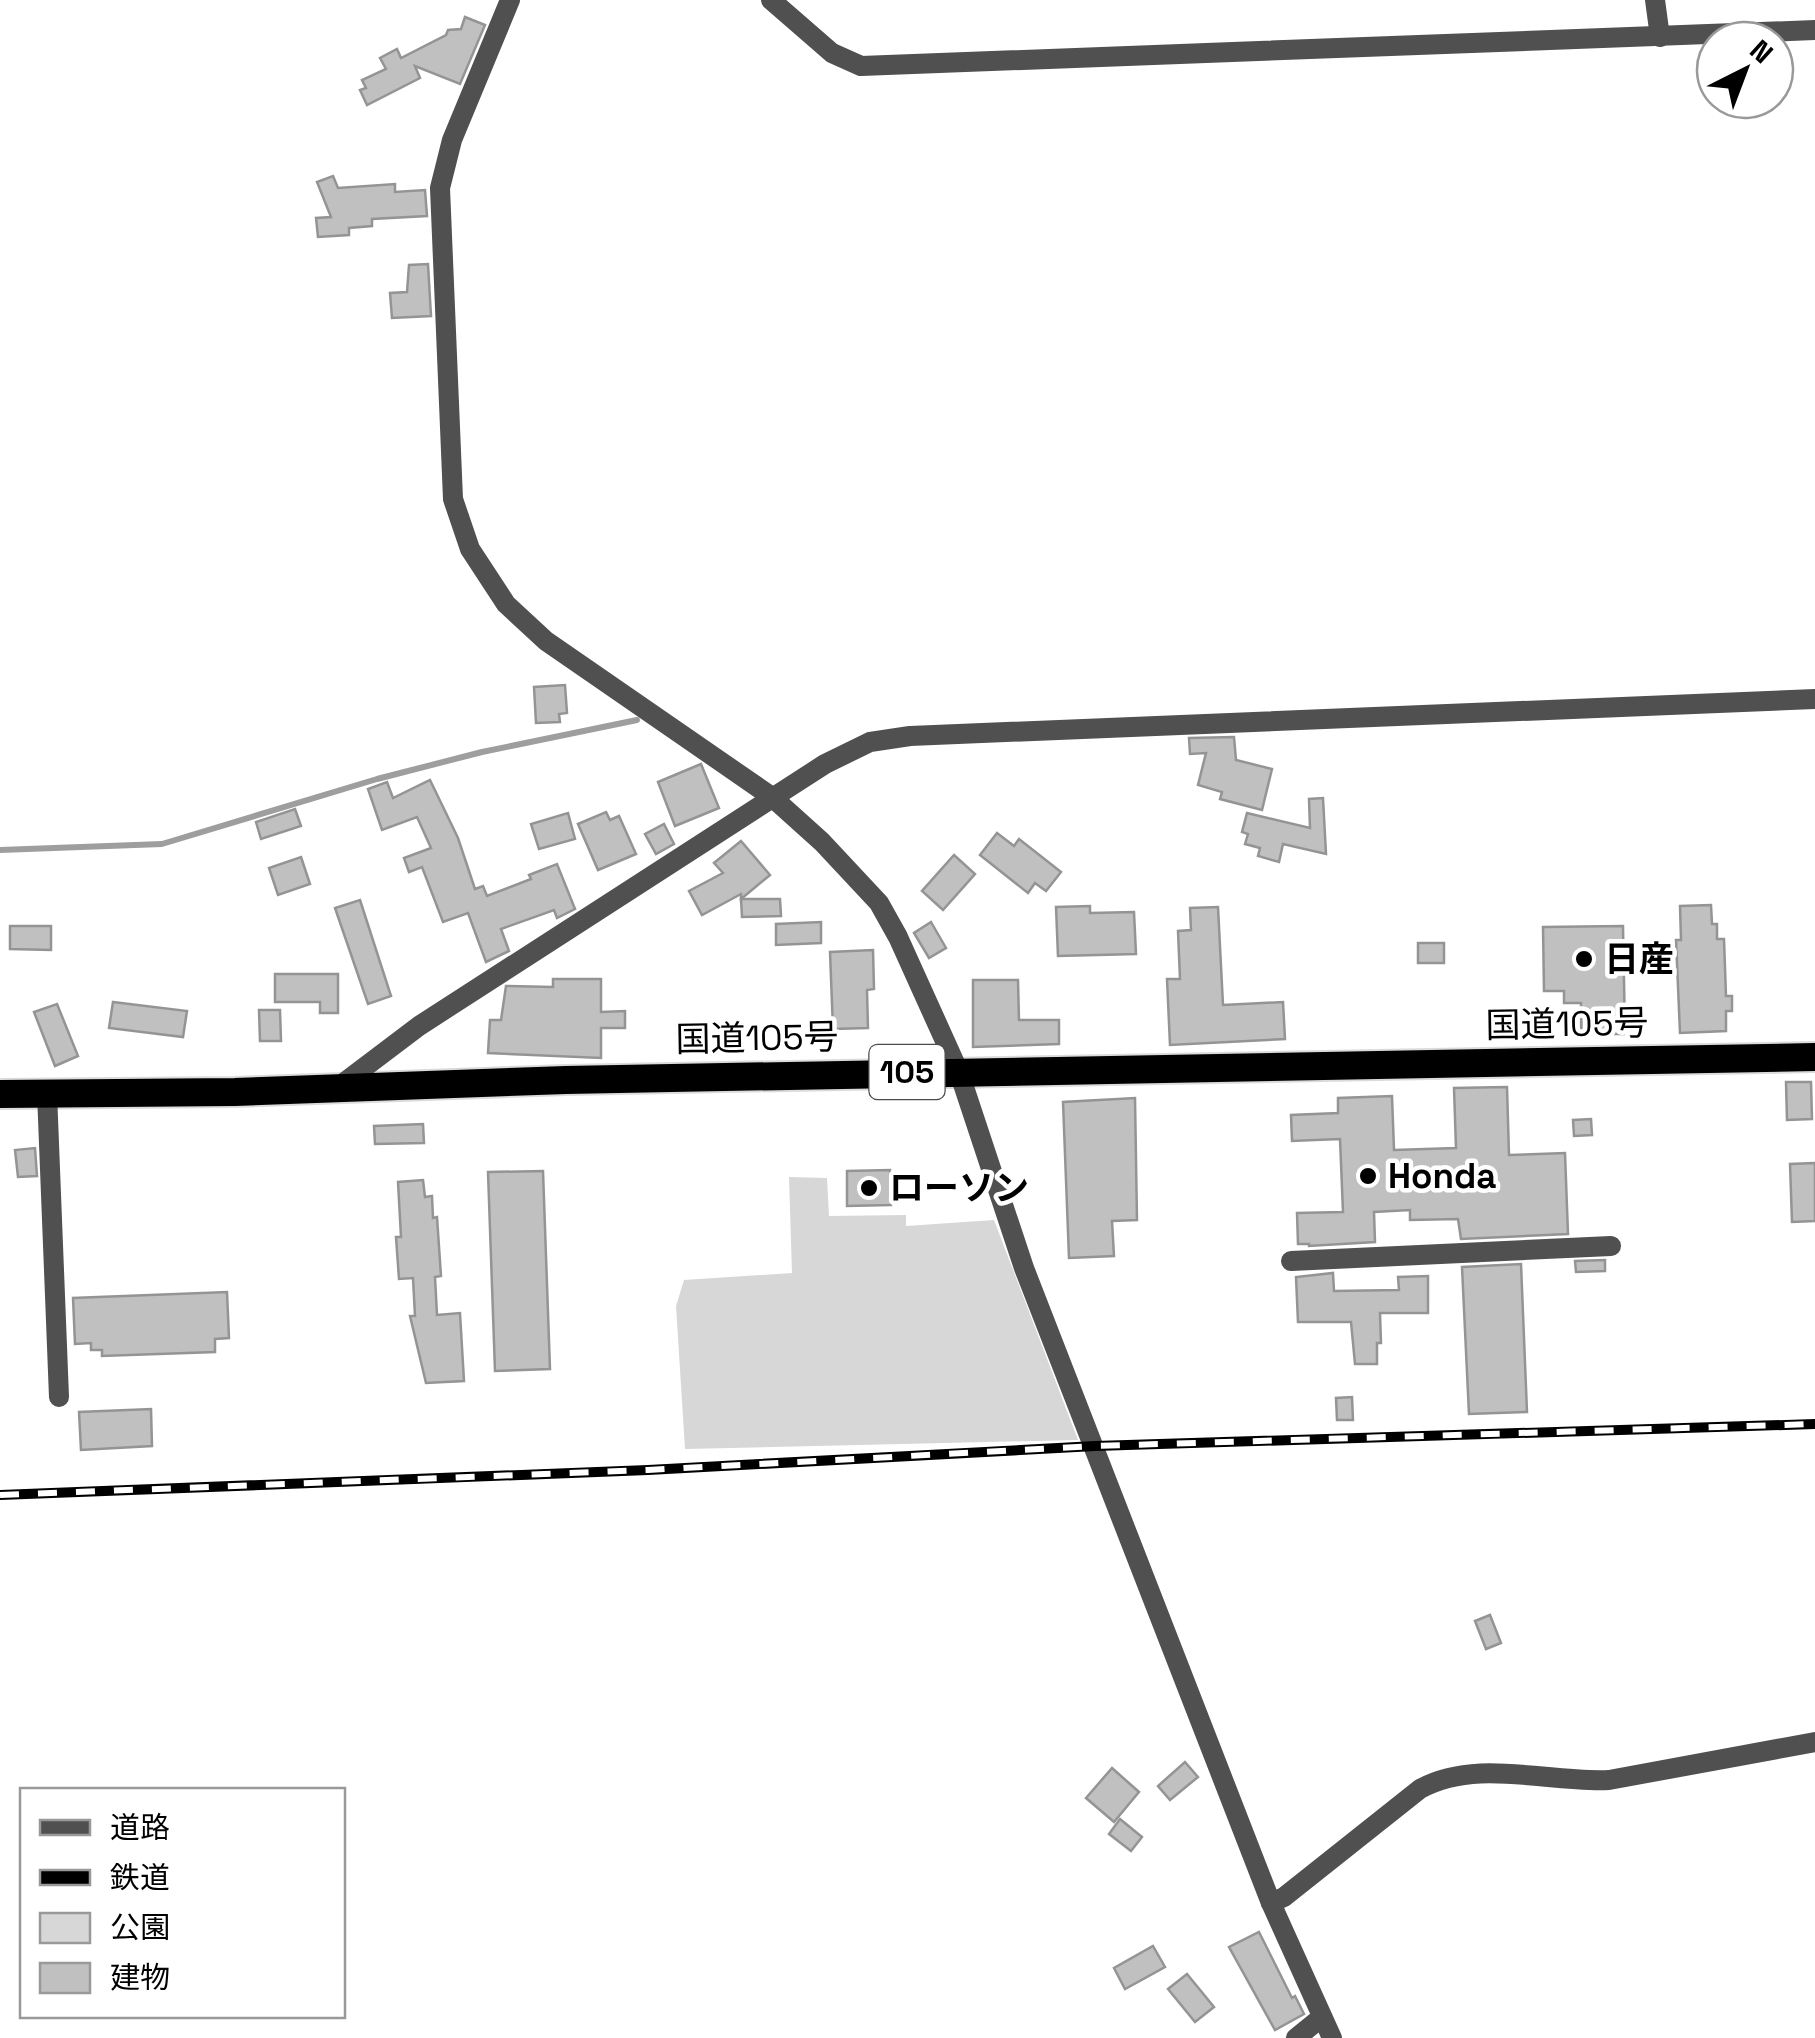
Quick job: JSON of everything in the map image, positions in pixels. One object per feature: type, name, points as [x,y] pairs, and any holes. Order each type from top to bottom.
[{"type":"highway","name":"国道105号","points":[[0,1094],[1815,1057]]},
{"type":"street","points":[[510,0],[452,140],[440,188],[453,499],[470,549],[506,604],[546,641],[772,797],[822,842],[879,903],[958,1072],[1024,1268],[1271,1903],[1332,2038]]},
{"type":"street","points":[[771,0],[832,52],[860,66],[1815,30]]},
{"type":"street","points":[[1655,0],[1660,36]]},
{"type":"street","points":[[338,1088],[419,1026],[772,797],[870,742],[910,736],[1815,699]]},
{"type":"street","points":[[47,1093],[59,1397]]},
{"type":"street","points":[[1292,1260],[1611,1246]]},
{"type":"street","points":[[1271,1903],[1284,1897],[1420,1789],[1441,1778],[1472,1773],[1609,1780],[1815,1742]]},
{"type":"street","points":[[1296,2038],[1322,2017]]},
{"type":"green space","points":[[789,1177],[827,1178],[829,1216],[906,1215],[906,1226],[994,1220],[1078,1440],[685,1449],[676,1306],[684,1280],[792,1273]]},
{"type":"building","points":[[465,17],[485,25],[460,84],[415,66],[420,78],[367,105],[360,90],[366,88],[362,80],[386,69],[380,58],[397,49],[401,58],[446,35],[448,30],[461,29]]},
{"type":"building","points":[[333,176],[338,188],[395,184],[395,192],[425,190],[427,216],[372,219],[372,226],[349,228],[349,235],[318,237],[316,218],[331,217],[317,182]]},
{"type":"building","points":[[428,264],[431,316],[392,318],[390,293],[407,292],[409,265]]},
{"type":"building","points":[[565,685],[567,713],[559,714],[560,722],[536,723],[534,687]]},
{"type":"building","points":[[1234,737],[1236,760],[1272,769],[1262,810],[1220,799],[1222,792],[1198,785],[1206,753],[1190,754],[1189,738]]},
{"type":"building","points":[[701,764],[719,808],[675,826],[658,782]]},
{"type":"building","points":[[430,780],[458,838],[475,889],[483,886],[487,896],[557,864],[575,909],[557,918],[554,910],[501,929],[509,951],[486,962],[468,913],[443,922],[422,867],[409,872],[404,858],[431,848],[417,817],[382,830],[368,789],[387,782],[393,798]]},
{"type":"building","points":[[1323,798],[1326,854],[1283,844],[1279,862],[1258,856],[1260,848],[1245,844],[1248,834],[1242,832],[1247,813],[1310,828],[1309,799]]},
{"type":"building","points":[[295,809],[301,826],[261,839],[256,822]]},
{"type":"building","points":[[606,812],[610,820],[619,816],[636,854],[598,870],[578,824]]},
{"type":"building","points":[[568,813],[575,839],[539,849],[531,824]]},
{"type":"building","points":[[664,824],[674,844],[656,854],[645,834]]},
{"type":"building","points":[[997,833],[1014,846],[1019,839],[1061,872],[1046,891],[1035,883],[1028,893],[980,855]]},
{"type":"building","points":[[741,841],[770,875],[741,899],[741,894],[702,915],[689,891],[723,873],[714,863]]},
{"type":"building","points":[[954,855],[975,874],[943,910],[922,891]]},
{"type":"building","points":[[301,857],[310,884],[278,895],[269,868]]},
{"type":"building","points":[[741,899],[780,899],[781,916],[742,917]]},
{"type":"building","points":[[360,900],[391,996],[368,1004],[335,908]]},
{"type":"building","points":[[1711,905],[1717,939],[1724,939],[1726,996],[1732,996],[1732,1011],[1726,1011],[1726,1031],[1680,1033],[1676,940],[1681,940],[1680,906]]},
{"type":"building","points":[[1090,906],[1090,913],[1134,912],[1136,954],[1058,956],[1056,907]]},
{"type":"building","points":[[1218,907],[1223,1005],[1283,1002],[1285,1039],[1170,1045],[1167,979],[1180,979],[1178,931],[1191,930],[1190,908]]},
{"type":"building","points":[[821,922],[821,943],[776,945],[776,924]]},
{"type":"building","points":[[931,922],[946,948],[929,958],[914,933]]},
{"type":"building","points":[[10,926],[51,926],[51,950],[10,949]]},
{"type":"building","name":"日産","points":[[1623,926],[1625,1034],[1581,1034],[1581,1003],[1564,1003],[1564,991],[1544,991],[1543,927]]},
{"type":"building","points":[[1418,943],[1444,943],[1444,963],[1418,963]]},
{"type":"building","points":[[873,950],[874,989],[867,990],[868,1028],[833,1029],[830,952]]},
{"type":"building","points":[[275,974],[338,974],[338,1013],[320,1013],[320,1002],[275,1002]]},
{"type":"building","points":[[553,979],[601,979],[601,1012],[625,1011],[625,1028],[601,1028],[601,1058],[488,1053],[490,1020],[501,1020],[506,986],[553,987]]},
{"type":"building","points":[[973,980],[1018,980],[1019,1020],[1059,1020],[1059,1044],[973,1047]]},
{"type":"building","points":[[113,1002],[187,1011],[183,1037],[109,1028]]},
{"type":"building","points":[[57,1004],[78,1056],[55,1066],[34,1012]]},
{"type":"building","points":[[259,1010],[280,1010],[281,1041],[260,1041]]},
{"type":"building","points":[[1786,1082],[1811,1082],[1812,1119],[1787,1120]]},
{"type":"building","points":[[1507,1087],[1509,1155],[1565,1153],[1568,1234],[1461,1239],[1458,1219],[1410,1220],[1410,1210],[1374,1212],[1375,1242],[1298,1244],[1297,1213],[1343,1212],[1340,1139],[1292,1141],[1291,1115],[1338,1113],[1338,1098],[1392,1096],[1394,1150],[1456,1148],[1454,1088]]},
{"type":"building","points":[[1135,1098],[1137,1220],[1112,1221],[1114,1256],[1069,1258],[1063,1102]]},
{"type":"building","points":[[1591,1119],[1592,1135],[1574,1136],[1573,1120]]},
{"type":"building","points":[[423,1124],[424,1143],[375,1144],[374,1126]]},
{"type":"building","points":[[35,1148],[37,1176],[18,1177],[15,1150]]},
{"type":"building","points":[[1815,1163],[1815,1221],[1792,1222],[1790,1164]]},
{"type":"building","name":"ローソン","points":[[890,1170],[891,1205],[847,1206],[847,1171]]},
{"type":"building","points":[[543,1171],[550,1369],[495,1371],[488,1172]]},
{"type":"building","points":[[423,1180],[425,1197],[432,1196],[433,1218],[437,1217],[441,1276],[435,1277],[437,1315],[460,1313],[464,1381],[426,1383],[410,1316],[415,1316],[413,1278],[399,1279],[398,1182]]},
{"type":"building","points":[[1605,1260],[1605,1271],[1576,1272],[1575,1261]]},
{"type":"building","points":[[1521,1264],[1527,1412],[1469,1414],[1462,1267]]},
{"type":"building","points":[[1333,1273],[1334,1291],[1399,1290],[1398,1277],[1428,1276],[1428,1313],[1380,1313],[1377,1364],[1355,1364],[1351,1322],[1298,1322],[1296,1277]]},
{"type":"building","points":[[227,1292],[229,1338],[215,1339],[215,1352],[102,1356],[102,1350],[91,1350],[91,1343],[75,1344],[73,1298]]},
{"type":"building","points":[[1352,1397],[1353,1420],[1337,1420],[1336,1398]]},
{"type":"building","points":[[151,1409],[152,1446],[81,1450],[79,1412]]},
{"type":"building","points":[[1490,1615],[1501,1643],[1486,1649],[1475,1621]]},
{"type":"building","points":[[1185,1762],[1198,1777],[1170,1800],[1158,1786]]},
{"type":"building","points":[[1112,1768],[1139,1792],[1114,1822],[1086,1798]]},
{"type":"building","points":[[1120,1819],[1142,1837],[1131,1851],[1109,1834]]},
{"type":"building","points":[[1259,1932],[1304,2014],[1275,2030],[1229,1947]]},
{"type":"building","points":[[1153,1946],[1165,1967],[1125,1989],[1114,1968]]},
{"type":"building","points":[[1187,1974],[1214,2007],[1195,2022],[1168,1989]]},
{"type":"waterway","points":[[0,850],[162,844],[377,779],[482,752],[637,720]]},
{"type":"railway","points":[[0,1495],[648,1470],[1095,1446],[1815,1424]]},
{"type":"place","name":"日産","points":[[1584,959]]},
{"type":"place","name":"Honda","points":[[1368,1176]]},
{"type":"place","name":"ローソン","points":[[869,1188]]}]
